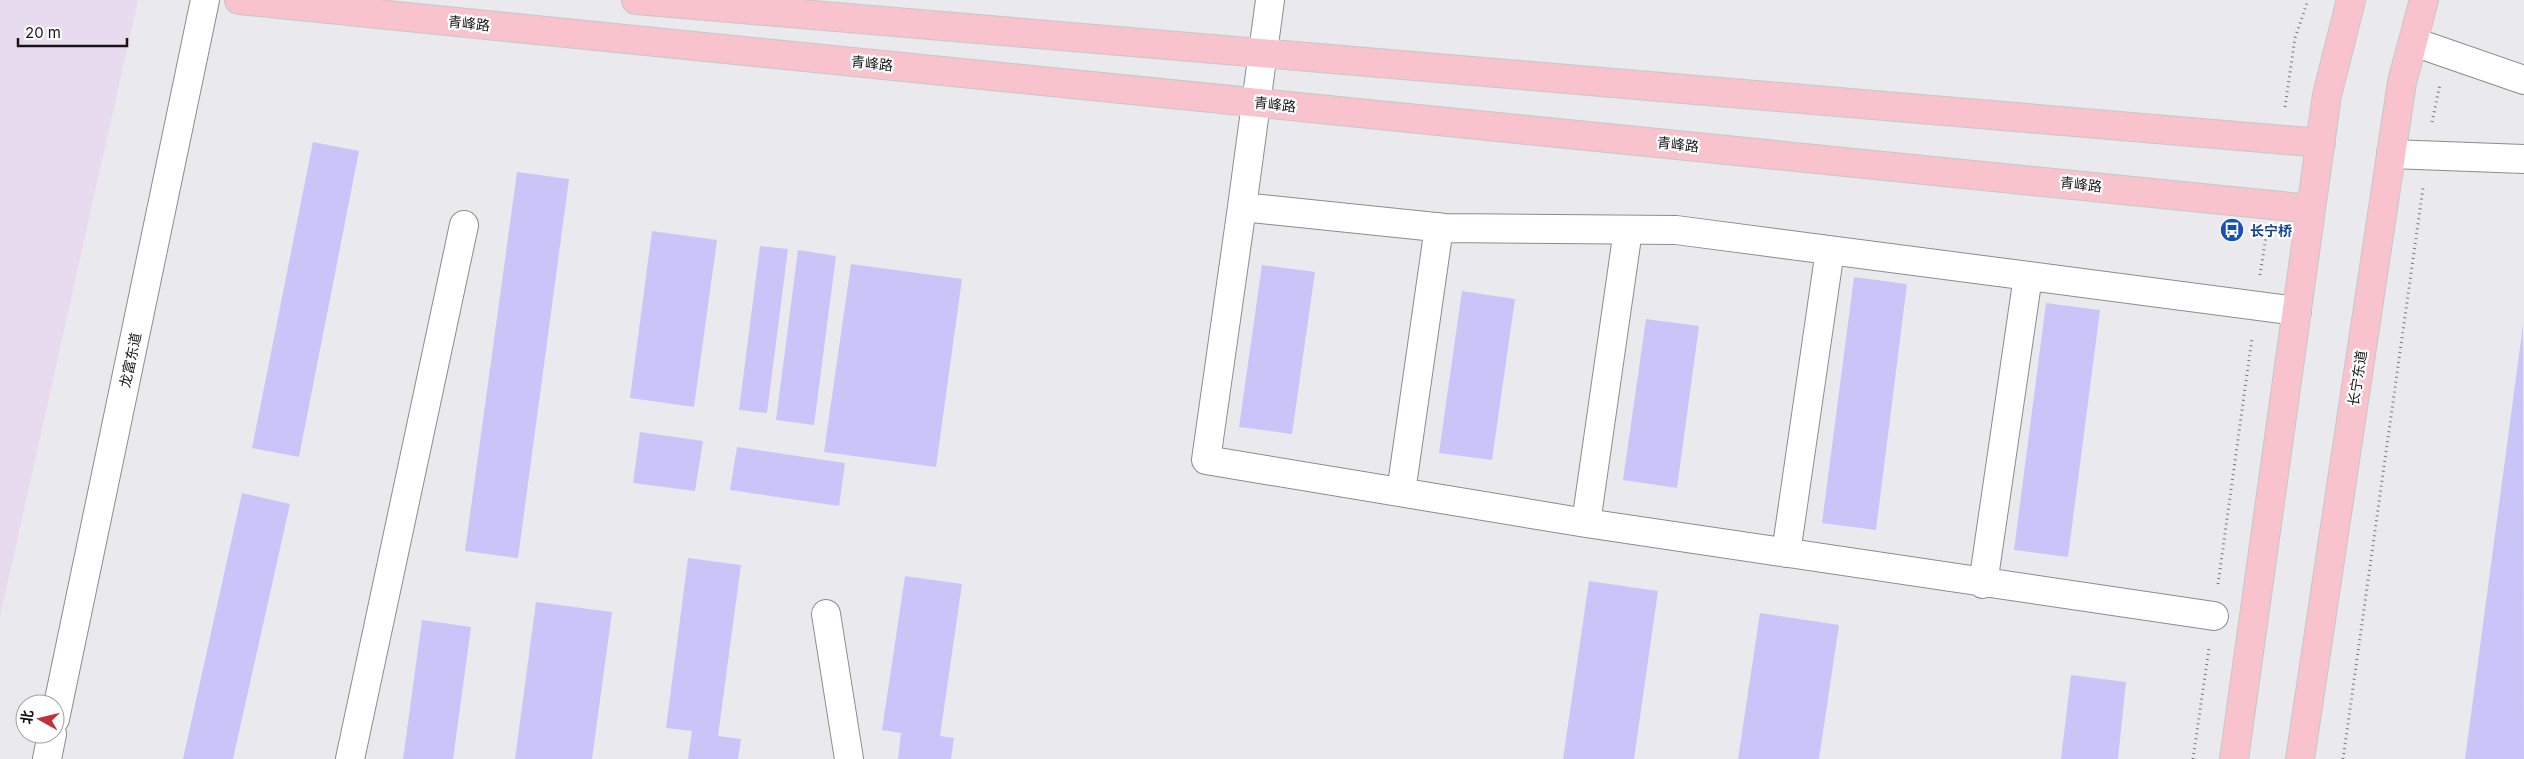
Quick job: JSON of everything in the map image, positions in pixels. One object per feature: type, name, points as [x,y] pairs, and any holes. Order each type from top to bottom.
[{"type":"main road","name":"青峰路","points":[[239,0],[2270,203],[2311,209]]},
{"type":"main road","points":[[636,0],[2321,143]]},
{"type":"main road","points":[[2234,759],[2327,95],[2351,0]]},
{"type":"main road","name":"长宁东道","points":[[2300,759],[2402,82],[2424,0]]},
{"type":"street","name":"龙富东道","points":[[60,694],[205,0]]},
{"type":"street","points":[[1270,0],[1206,460],[1586,523],[1983,584],[2214,616]]},
{"type":"street","points":[[2414,42],[2524,80]]},
{"type":"street","points":[[2391,154],[2524,159]]},
{"type":"street","points":[[1242,207],[1439,227],[1676,230],[2296,311]]},
{"type":"street","points":[[350,759],[464,225]]},
{"type":"street","points":[[1401,492],[1439,227]]},
{"type":"street","points":[[1586,523],[1628,230]]},
{"type":"street","points":[[1786,553],[1830,250]]},
{"type":"street","points":[[1983,584],[2028,276]]},
{"type":"street","points":[[826,614],[849,759]]},
{"type":"street","points":[[47,759],[50,744]]},
{"type":"path","points":[[2284,116],[2295,38],[2308,0]]},
{"type":"path","points":[[2432,126],[2441,77]]},
{"type":"path","points":[[2343,759],[2424,185]]},
{"type":"path","points":[[2260,282],[2270,203]]},
{"type":"path","points":[[2193,759],[2253,331]]},
{"type":"shaded area","points":[[0,0],[138,0],[0,617]]},
{"type":"building","points":[[313,142],[359,151],[299,457],[252,448]]},
{"type":"building","points":[[517,172],[569,179],[518,558],[465,551]]},
{"type":"building","points":[[652,231],[717,240],[694,407],[630,398]]},
{"type":"building","points":[[760,246],[788,249],[767,413],[739,410]]},
{"type":"building","points":[[798,250],[836,256],[814,425],[776,420]]},
{"type":"building","points":[[851,264],[962,279],[936,467],[824,452]]},
{"type":"building","points":[[1262,265],[1315,272],[1292,434],[1239,427]]},
{"type":"building","points":[[1854,277],[1907,284],[1876,530],[1822,523]]},
{"type":"building","points":[[1462,291],[1515,299],[1492,460],[1439,453]]},
{"type":"building","points":[[2046,303],[2100,310],[2068,557],[2014,550]]},
{"type":"building","points":[[1646,319],[1699,326],[1677,488],[1623,480]]},
{"type":"building","points":[[2523,325],[2524,759],[2465,759]]},
{"type":"building","points":[[640,432],[703,441],[695,491],[633,483]]},
{"type":"building","points":[[737,447],[845,463],[839,506],[730,490]]},
{"type":"building","points":[[242,493],[290,504],[233,759],[183,759]]},
{"type":"building","points":[[688,558],[741,565],[718,736],[741,739],[738,759],[688,759],[692,731],[666,728]]},
{"type":"building","points":[[905,576],[962,584],[940,736],[954,738],[951,759],[898,759],[901,733],[882,730]]},
{"type":"building","points":[[1589,581],[1658,591],[1634,759],[1563,759]]},
{"type":"building","points":[[536,602],[612,612],[592,759],[515,759]]},
{"type":"building","points":[[1760,613],[1839,625],[1819,759],[1738,759]]},
{"type":"building","points":[[422,620],[471,627],[453,759],[403,759]]},
{"type":"building","points":[[2071,675],[2126,682],[2118,759],[2061,759]]},
{"type":"place","name":"长宁桥","points":[[2232,230]]}]
